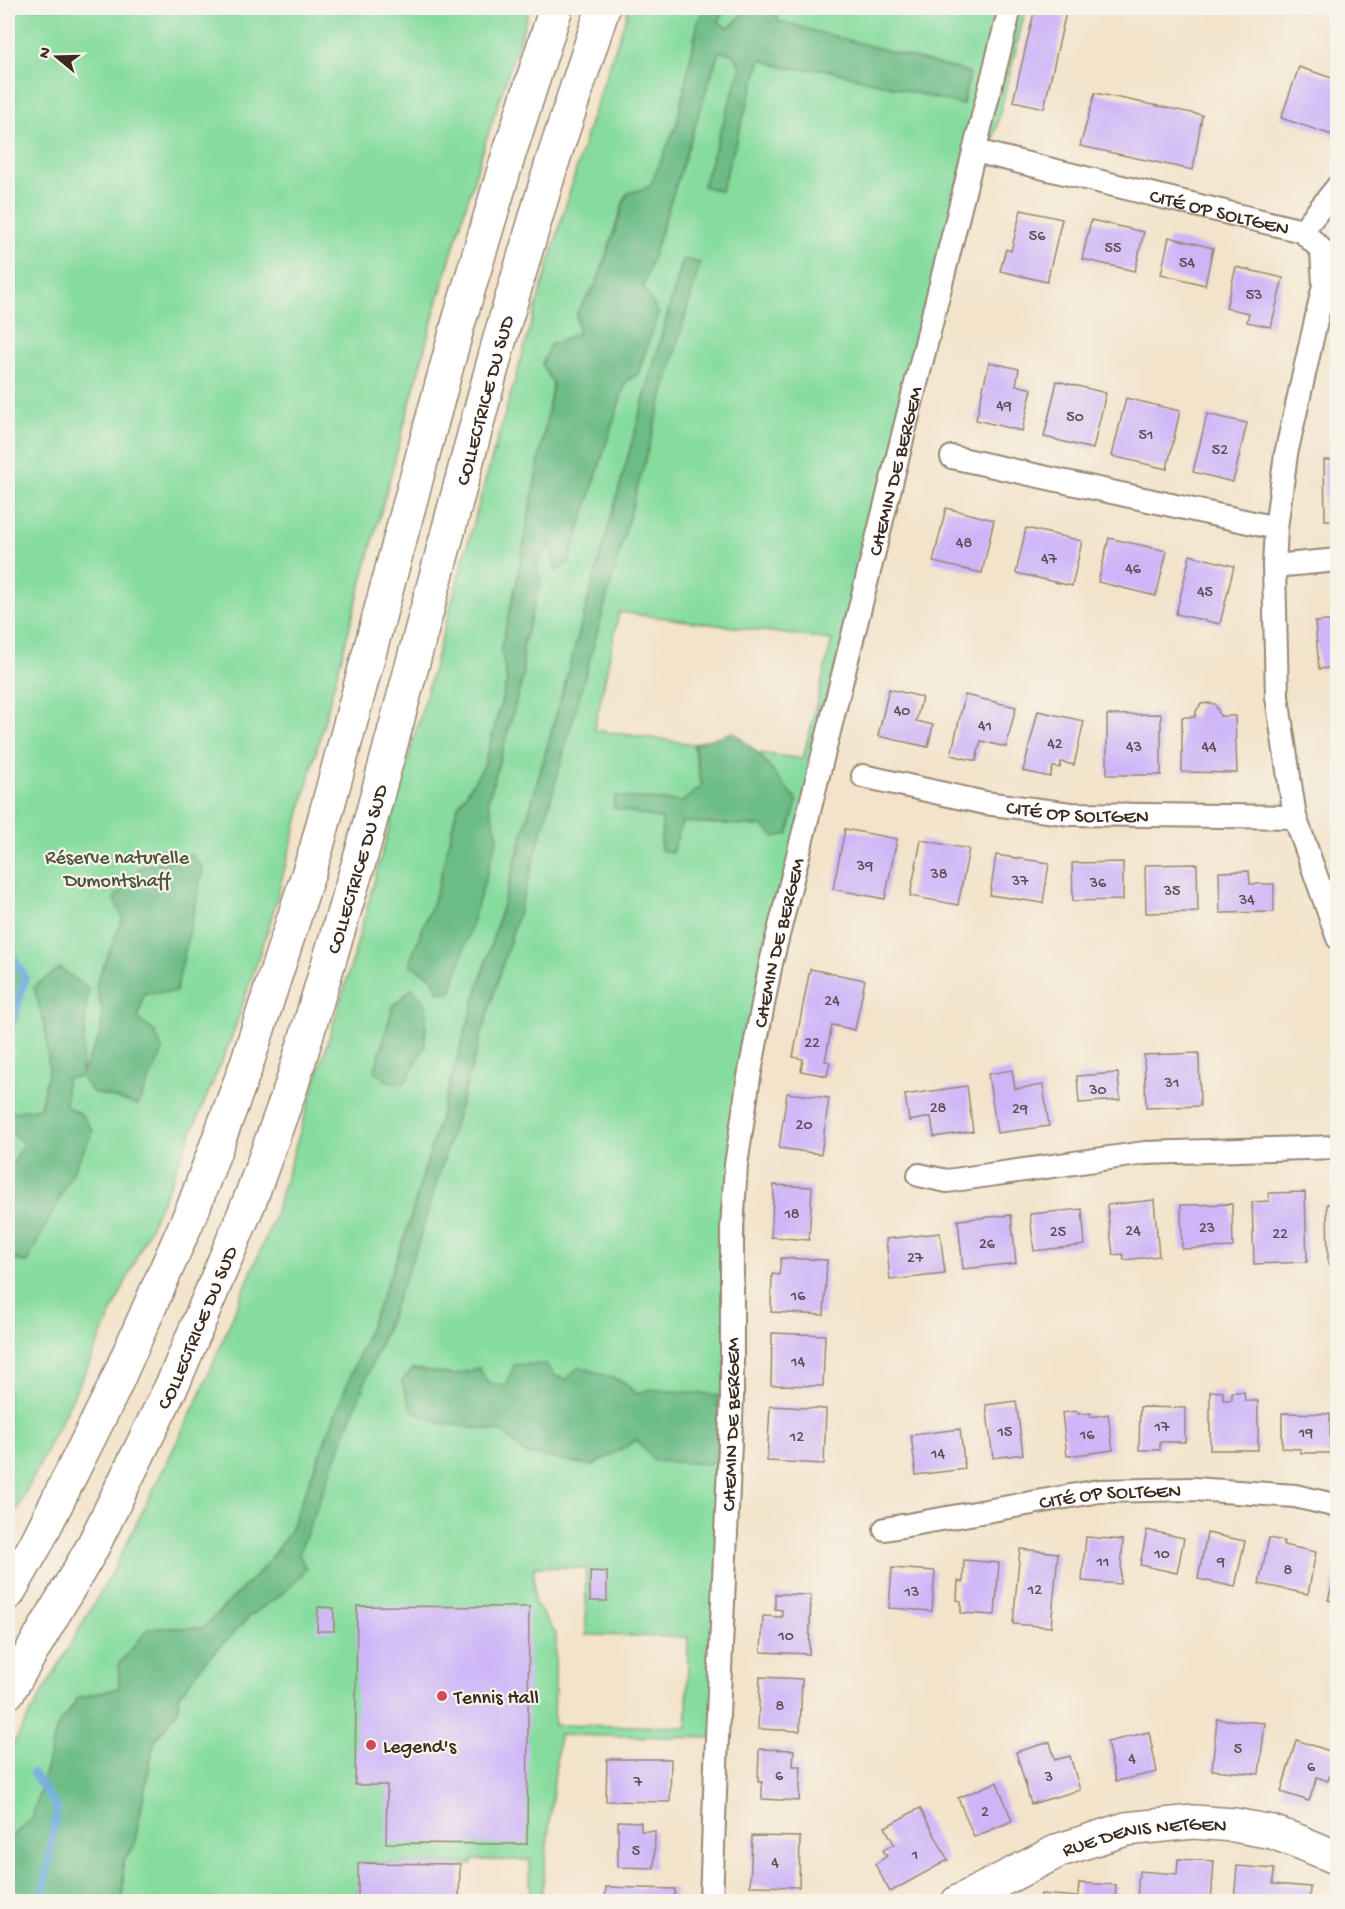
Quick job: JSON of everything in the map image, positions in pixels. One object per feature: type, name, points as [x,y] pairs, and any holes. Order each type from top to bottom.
[{"type":"main road","points":[[8,1593],[36,1544],[112,1392],[194,1206],[245,1069],[316,850],[459,321],[508,154],[556,8]]},
{"type":"main road","name":"COLLECTRICE DU SUD","points":[[10,1690],[91,1550],[175,1379],[250,1200],[291,1087],[362,852],[503,327],[552,163],[603,8]]},
{"type":"main road","name":"RUE DENIS NETGEN","points":[[958,1902],[1060,1850],[1126,1829],[1193,1822],[1234,1825],[1272,1832],[1338,1858]]},
{"type":"street","name":"CHEMIN DE BERGEM","points":[[711,1902],[732,1397],[732,1229],[736,1165],[771,963],[1010,8]]},
{"type":"street","name":"CITÉ OP SOLTGEN","points":[[975,151],[1302,231],[1322,250],[1324,285],[1286,454],[1276,528],[1274,566],[1277,697],[1295,817],[1331,898],[1338,938]]},
{"type":"street","points":[[1302,231],[1338,186]]},
{"type":"street","points":[[952,457],[1276,528]]},
{"type":"street","points":[[1274,566],[1338,560]]},
{"type":"street","name":"CITÉ OP SOLTGEN","points":[[863,776],[985,803],[1071,814],[1295,817]]},
{"type":"street","points":[[920,1175],[947,1181],[1145,1153],[1338,1147]]},
{"type":"street","name":"CITÉ OP SOLTGEN","points":[[885,1529],[1099,1491],[1194,1489],[1295,1497],[1338,1506]]},
{"type":"green space","name":"Réserve naturelle Dumontshaff","points":[[8,8],[530,8],[485,143],[438,299],[270,923],[231,1039],[170,1183],[87,1368],[8,1528]]},
{"type":"green space","points":[[629,8],[704,8],[698,22],[677,124],[650,187],[626,194],[597,283],[577,312],[578,333],[550,345],[553,383],[518,576],[501,648],[507,681],[484,766],[457,808],[437,891],[409,964],[498,837],[488,801],[523,677],[523,645],[540,581],[536,568],[550,541],[556,571],[569,562],[626,381],[638,373],[658,313],[643,287],[719,51],[733,54],[741,67],[703,186],[720,191],[760,59],[785,68],[823,69],[963,104],[970,73],[777,21],[776,8],[1026,8],[992,145],[975,151],[749,1077],[717,1738],[559,1735],[541,1901],[530,1901],[530,1860],[473,1860],[472,1864],[359,1863],[358,1901],[123,1901],[123,1861],[134,1846],[154,1742],[178,1711],[179,1696],[201,1666],[250,1616],[287,1590],[306,1569],[299,1554],[318,1499],[391,1317],[683,259],[511,877],[404,1240],[289,1533],[264,1567],[203,1628],[149,1628],[119,1688],[57,1728],[33,1816],[8,1841],[8,1753],[115,1567],[199,1397],[273,1220],[348,976],[483,489],[588,129]],"holes":[[[619,612],[832,640],[803,759],[758,753],[797,801],[762,826],[682,822],[672,852],[661,850],[662,819],[615,797],[682,802],[702,786],[693,744],[594,730]],[[413,1369],[507,1385],[555,1376],[567,1380],[624,1382],[636,1394],[524,1453],[503,1432],[440,1423]],[[534,1567],[586,1568],[586,1635],[688,1637],[687,1727],[554,1725],[556,1634],[534,1602]]]},
{"type":"green space","points":[[704,8],[727,8],[719,22],[727,28],[746,13],[760,8],[776,8],[778,21],[970,73],[962,105],[823,69],[785,68],[761,59],[721,191],[703,186],[741,67],[733,54],[719,51],[643,287],[658,313],[638,374],[626,381],[569,562],[556,571],[549,542],[536,568],[541,581],[523,645],[523,677],[488,801],[498,837],[451,992],[439,992],[431,977],[409,964],[437,891],[457,808],[484,766],[507,681],[501,648],[518,576],[553,384],[542,364],[550,345],[578,333],[577,312],[597,283],[627,194],[650,186],[677,124],[698,22]]},
{"type":"green space","points":[[727,8],[760,8],[746,12],[727,28],[718,23]]},
{"type":"green space","points":[[683,259],[700,263],[528,881],[418,1244],[299,1554],[306,1569],[287,1590],[250,1616],[201,1666],[179,1696],[178,1710],[154,1741],[134,1846],[123,1861],[123,1901],[8,1901],[8,1841],[33,1816],[57,1728],[78,1698],[119,1688],[119,1664],[149,1628],[203,1628],[264,1567],[289,1533],[404,1240],[511,877]]},
{"type":"green space","points":[[733,732],[758,753],[797,801],[788,834],[775,837],[762,826],[682,822],[672,853],[661,850],[662,819],[613,808],[615,796],[682,802],[702,786],[694,744]]},
{"type":"green space","points":[[191,854],[203,869],[176,992],[144,993],[138,1019],[154,1031],[163,1051],[138,1105],[93,1092],[80,1077],[66,1078],[66,1106],[82,1115],[93,1131],[27,1263],[15,1259],[8,1271],[8,1169],[13,1164],[23,1143],[8,1129],[8,1113],[40,1108],[49,1068],[46,1032],[34,987],[60,968],[88,989],[81,1074],[101,1033],[102,1012],[96,984],[123,918],[114,899],[141,867]]},
{"type":"green space","points":[[8,959],[25,978],[20,1001],[8,1006]]},
{"type":"green space","points":[[412,988],[426,1004],[425,1046],[405,1083],[389,1082],[375,1071],[393,1006]]},
{"type":"green space","points":[[546,1364],[555,1376],[566,1380],[579,1366],[624,1382],[636,1394],[650,1389],[718,1395],[716,1459],[709,1464],[655,1461],[637,1440],[592,1466],[524,1453],[503,1432],[440,1423],[412,1410],[401,1381],[413,1369],[455,1375],[479,1368],[488,1383],[507,1385],[514,1365]]},
{"type":"building","points":[[1035,8],[1067,8],[1044,108],[1013,101]]},
{"type":"building","points":[[1299,67],[1338,80],[1338,137],[1281,118]]},
{"type":"building","points":[[1095,93],[1202,115],[1193,170],[1080,146]]},
{"type":"building","points":[[1021,210],[1062,219],[1047,282],[1000,271],[1006,249],[1011,251]]},
{"type":"building","points":[[1091,220],[1144,232],[1135,271],[1082,259]]},
{"type":"building","points":[[1169,237],[1213,248],[1205,285],[1161,274]]},
{"type":"building","points":[[1236,267],[1283,278],[1271,327],[1247,322],[1249,313],[1226,308]]},
{"type":"building","points":[[989,362],[1019,369],[1016,385],[1032,389],[1022,431],[976,420]]},
{"type":"building","points":[[1057,381],[1106,393],[1093,449],[1044,437]]},
{"type":"building","points":[[1126,398],[1180,411],[1167,469],[1112,456]]},
{"type":"building","points":[[1207,414],[1247,423],[1233,482],[1193,472]]},
{"type":"building","points":[[1324,460],[1338,460],[1338,520],[1325,520]]},
{"type":"building","points":[[946,508],[994,520],[982,573],[933,562]]},
{"type":"building","points":[[1026,528],[1082,541],[1072,586],[1016,573]]},
{"type":"building","points":[[1109,538],[1167,551],[1156,596],[1098,582]]},
{"type":"building","points":[[1190,555],[1234,566],[1220,624],[1176,614]]},
{"type":"building","points":[[1338,620],[1338,667],[1319,669],[1315,622]]},
{"type":"building","points":[[889,689],[922,697],[916,721],[933,725],[928,747],[878,736]]},
{"type":"building","points":[[965,695],[1016,707],[1006,747],[981,741],[976,761],[951,755]]},
{"type":"building","points":[[1201,704],[1215,704],[1220,716],[1235,716],[1237,773],[1182,772],[1182,717],[1195,717]]},
{"type":"building","points":[[1038,711],[1084,721],[1074,765],[1061,762],[1060,768],[1053,767],[1050,777],[1023,771]]},
{"type":"building","points":[[1161,714],[1161,775],[1107,775],[1107,715]]},
{"type":"building","points":[[845,829],[897,839],[885,899],[833,889]]},
{"type":"building","points":[[921,840],[969,849],[958,905],[910,896]]},
{"type":"building","points":[[996,855],[1049,863],[1043,903],[990,895]]},
{"type":"building","points":[[1123,862],[1123,900],[1073,901],[1072,863]]},
{"type":"building","points":[[1197,864],[1198,912],[1146,913],[1145,865]]},
{"type":"building","points":[[1249,871],[1250,884],[1274,884],[1274,912],[1220,913],[1219,872]]},
{"type":"building","points":[[810,969],[865,980],[855,1030],[832,1025],[825,1061],[830,1062],[827,1076],[801,1071],[803,1059],[793,1057]]},
{"type":"building","points":[[1199,1053],[1200,1106],[1146,1108],[1144,1055]]},
{"type":"building","points":[[1012,1070],[1015,1089],[1043,1085],[1049,1126],[997,1133],[988,1074]]},
{"type":"building","points":[[1118,1073],[1120,1100],[1079,1103],[1077,1076]]},
{"type":"building","points":[[967,1086],[973,1131],[934,1137],[931,1117],[909,1121],[905,1095]]},
{"type":"building","points":[[787,1093],[829,1098],[821,1154],[779,1148]]},
{"type":"building","points":[[774,1185],[812,1187],[809,1240],[771,1237]]},
{"type":"building","points":[[1305,1192],[1307,1262],[1254,1264],[1252,1202],[1269,1201],[1269,1193]]},
{"type":"building","points":[[1154,1200],[1159,1256],[1124,1260],[1123,1254],[1113,1255],[1107,1205]]},
{"type":"building","points":[[1232,1204],[1233,1247],[1182,1249],[1181,1205]]},
{"type":"building","points":[[1327,1204],[1338,1204],[1338,1264],[1328,1264]]},
{"type":"building","points":[[1082,1209],[1085,1245],[1034,1251],[1030,1214]]},
{"type":"building","points":[[1011,1215],[1016,1263],[963,1269],[958,1220]]},
{"type":"building","points":[[940,1233],[945,1274],[890,1280],[886,1239]]},
{"type":"building","points":[[781,1258],[827,1260],[824,1315],[771,1312],[772,1274],[779,1275]]},
{"type":"building","points":[[772,1333],[825,1335],[823,1386],[771,1385]]},
{"type":"building","points":[[1210,1391],[1223,1392],[1223,1400],[1232,1400],[1232,1392],[1244,1392],[1245,1401],[1258,1401],[1258,1450],[1210,1450]]},
{"type":"building","points":[[1016,1401],[1023,1454],[993,1458],[986,1405]]},
{"type":"building","points":[[770,1406],[826,1409],[824,1464],[767,1461]]},
{"type":"building","points":[[1140,1407],[1185,1408],[1185,1442],[1160,1442],[1160,1450],[1139,1450]]},
{"type":"building","points":[[1077,1411],[1078,1414],[1091,1413],[1091,1417],[1108,1414],[1113,1450],[1067,1456],[1062,1413]]},
{"type":"building","points":[[1282,1413],[1330,1414],[1330,1453],[1301,1453],[1301,1449],[1282,1448]]},
{"type":"building","points":[[960,1429],[965,1469],[916,1475],[911,1435]]},
{"type":"building","points":[[1147,1530],[1184,1538],[1177,1573],[1140,1565]]},
{"type":"building","points":[[1207,1533],[1245,1541],[1235,1587],[1198,1579]]},
{"type":"building","points":[[1086,1537],[1123,1540],[1120,1584],[1082,1581]]},
{"type":"building","points":[[1269,1538],[1284,1541],[1283,1545],[1316,1552],[1308,1594],[1259,1584]]},
{"type":"building","points":[[1020,1549],[1058,1553],[1051,1627],[1013,1624]]},
{"type":"building","points":[[964,1560],[999,1563],[995,1615],[961,1613],[961,1601],[957,1600],[958,1581],[963,1582]]},
{"type":"building","points":[[892,1568],[935,1571],[932,1611],[889,1608]]},
{"type":"building","points":[[590,1571],[607,1572],[607,1601],[590,1601]]},
{"type":"building","points":[[1338,1572],[1338,1603],[1328,1600]]},
{"type":"building","points":[[775,1594],[811,1595],[809,1654],[761,1652],[763,1616],[782,1617],[782,1610],[775,1609]]},
{"type":"building","name":"Tennis Hall","points":[[357,1606],[529,1607],[527,1844],[386,1843],[387,1785],[355,1785]]},
{"type":"building","points":[[318,1607],[334,1608],[334,1631],[317,1631]]},
{"type":"building","points":[[760,1677],[802,1679],[800,1731],[758,1729]]},
{"type":"building","points":[[1217,1719],[1265,1723],[1259,1774],[1212,1770]]},
{"type":"building","points":[[1149,1732],[1157,1772],[1116,1781],[1107,1742]]},
{"type":"building","points":[[1296,1740],[1336,1753],[1328,1781],[1317,1777],[1309,1801],[1281,1792]]},
{"type":"building","points":[[1050,1742],[1055,1760],[1070,1756],[1080,1790],[1031,1804],[1016,1752]]},
{"type":"building","points":[[759,1749],[794,1750],[793,1766],[801,1766],[799,1801],[762,1799],[762,1782],[758,1782]]},
{"type":"building","points":[[607,1759],[671,1759],[670,1802],[606,1801]]},
{"type":"building","points":[[997,1782],[1012,1821],[974,1837],[958,1798]]},
{"type":"building","points":[[920,1808],[948,1860],[890,1892],[875,1864],[887,1856],[883,1850],[894,1844],[885,1827]]},
{"type":"building","points":[[618,1821],[641,1822],[641,1831],[655,1831],[654,1868],[618,1867]]},
{"type":"building","points":[[752,1836],[800,1837],[799,1887],[750,1886]]},
{"type":"building","points":[[1178,1859],[1214,1861],[1211,1902],[1137,1902],[1139,1871],[1177,1874]]},
{"type":"building","points":[[358,1863],[460,1864],[459,1902],[358,1902]]},
{"type":"building","points":[[1237,1866],[1274,1869],[1273,1884],[1310,1887],[1309,1902],[1234,1902]]},
{"type":"building","points":[[1079,1883],[1116,1885],[1115,1902],[1041,1902],[1041,1894],[1078,1897]]},
{"type":"building","points":[[606,1887],[675,1889],[674,1902],[605,1902]]},
{"type":"waterway","points":[[8,947],[25,978],[14,1019],[8,1030]]},
{"type":"waterway","points":[[33,1773],[57,1808],[42,1902]]},
{"type":"place","name":"Tennis Hall","points":[[442,1696]]},
{"type":"place","name":"Legend's","points":[[371,1745]]}]
